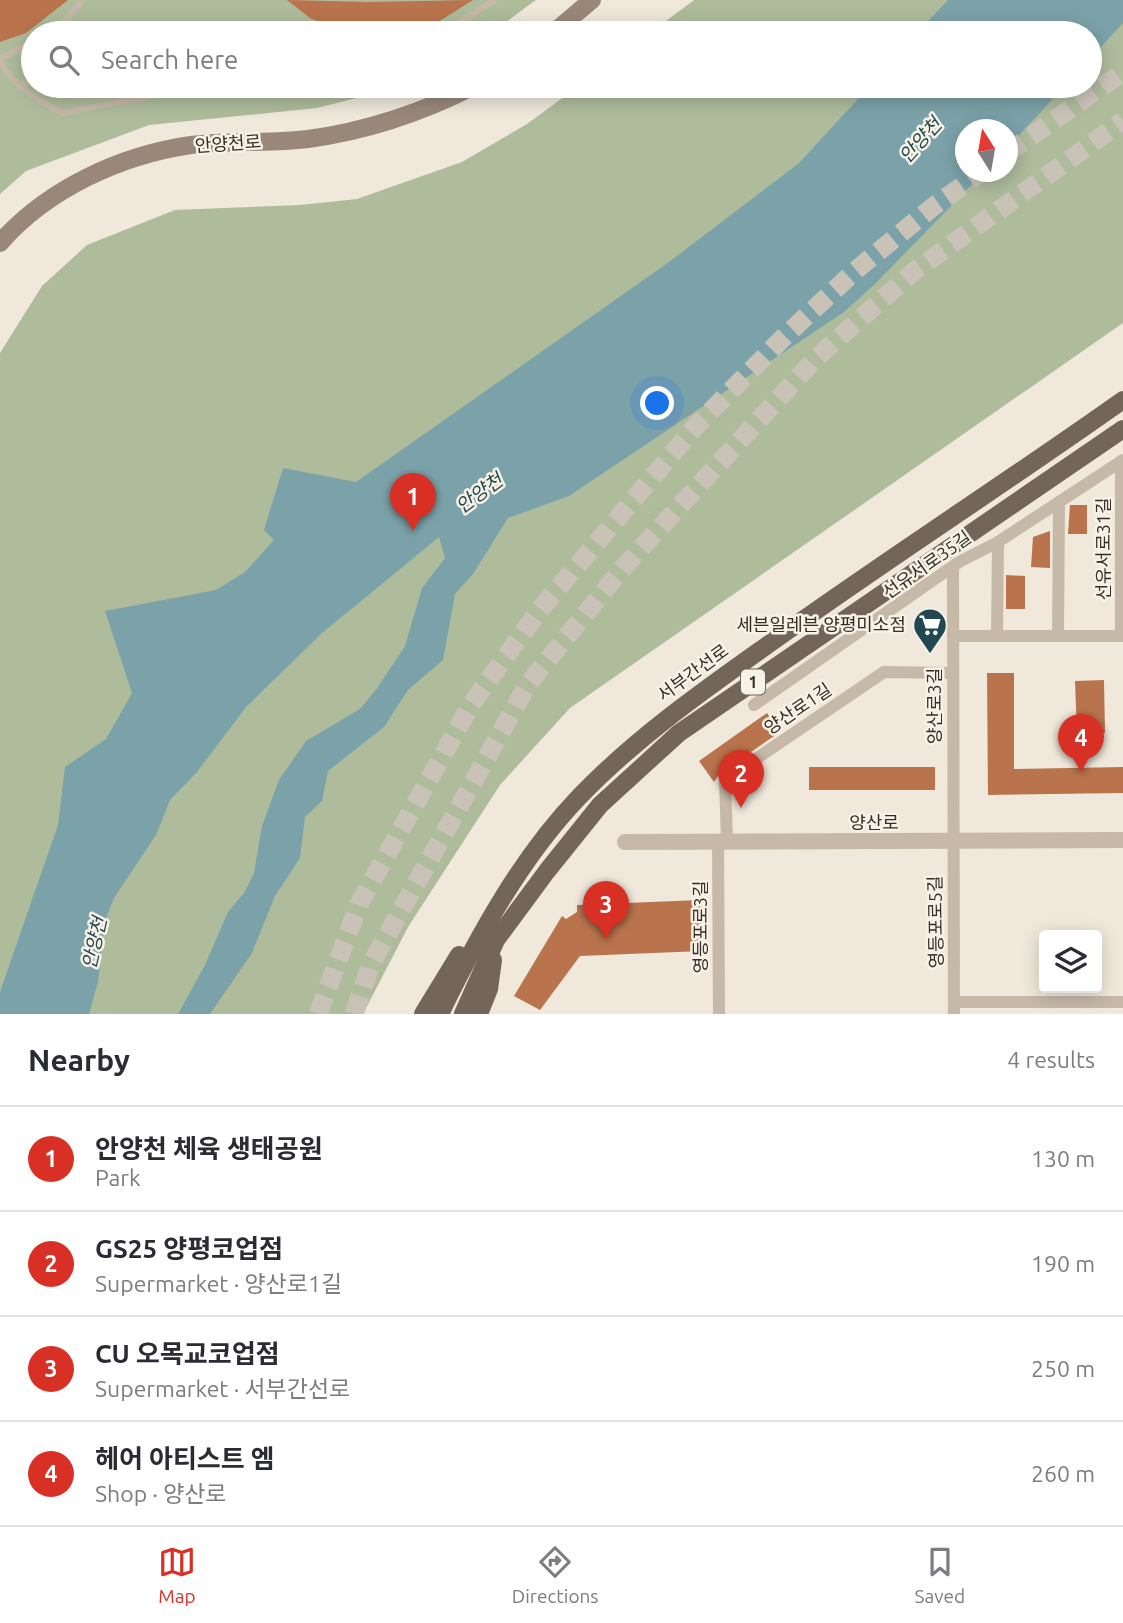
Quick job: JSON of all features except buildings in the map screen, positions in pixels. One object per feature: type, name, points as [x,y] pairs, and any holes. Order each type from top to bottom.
[{"type":"main road","points":[[567,21],[592,0]]},
{"type":"main road","name":"안양천로","points":[[0,243],[45,202],[85,179],[134,159],[191,145],[307,139],[378,126],[429,109],[451,98]]},
{"type":"main road","name":"서부간선로","points":[[440,1014],[488,938],[529,861],[579,797],[660,722],[880,565],[1123,400]]},
{"type":"main road","name":"서부간선로","points":[[463,1014],[488,938],[600,805],[679,733],[1123,429]]},
{"type":"main road","points":[[423,1014],[455,960],[468,944],[488,938],[489,989],[479,1014]]},
{"type":"street","name":"선유서로35길","points":[[754,705],[989,544],[998,542],[1122,461]]},
{"type":"street","name":"선유서로31길","points":[[953,636],[1122,636],[1122,461]]},
{"type":"street","points":[[1058,636],[1059,502]]},
{"type":"street","points":[[997,636],[998,542]]},
{"type":"street","name":"양산로3길","points":[[953,570],[953,842]]},
{"type":"street","name":"양산로1길","points":[[722,841],[725,779],[884,672],[953,673]]},
{"type":"street","name":"양산로","points":[[625,842],[1123,840]]},
{"type":"street","name":"영등포로3길","points":[[719,1014],[722,841]]},
{"type":"street","name":"영등포로5길","points":[[953,842],[954,1008],[1122,1006]]},
{"type":"lane","points":[[65,21],[82,0]]},
{"type":"lane","points":[[462,21],[494,0]]},
{"type":"lane","points":[[19,85],[7,75],[0,59],[21,49]]},
{"type":"lane","points":[[39,98],[62,113],[139,98]]},
{"type":"green space","points":[[0,0],[536,0],[507,21],[21,21],[21,98],[357,98],[317,108],[149,125],[26,171],[0,194]]},
{"type":"green space","points":[[694,0],[1123,0],[1123,323],[570,708],[500,785],[408,927],[363,1014],[0,1014],[0,353],[42,286],[87,245],[175,210],[300,205],[357,199],[462,162],[527,124],[563,98],[1102,98],[1102,21],[666,21]]},
{"type":"water","points":[[948,0],[1123,0],[1123,23],[1102,46],[1102,21],[928,21]]},
{"type":"water","name":"안양천","points":[[859,98],[1054,98],[1018,136],[1018,119],[955,119],[955,182],[974,182],[844,312],[569,496],[508,518],[473,574],[455,594],[443,660],[408,690],[384,727],[328,771],[322,801],[305,817],[300,858],[275,896],[252,953],[210,1014],[178,1014],[204,967],[228,912],[244,893],[254,873],[262,826],[279,780],[306,741],[360,709],[405,646],[422,588],[445,558],[439,537],[321,634],[246,707],[197,772],[170,800],[156,835],[114,898],[105,921],[98,982],[89,1014],[0,1014],[0,992],[58,825],[65,767],[106,739],[132,693],[105,611],[216,590],[245,572],[274,540],[264,530],[283,468],[356,482],[669,262],[799,163]]},
{"type":"tunnel","points":[[1102,87],[1123,72]]},
{"type":"tunnel","points":[[1018,145],[1086,98]]},
{"type":"tunnel","points":[[354,1014],[371,964],[528,684],[622,569],[814,360],[913,272],[1123,121]]},
{"type":"tunnel","points":[[318,1014],[359,904],[472,703],[538,612],[695,427],[785,336],[856,270],[968,182]]},
{"type":"place","name":"안양천 체육 생태공원","points":[[413,531]]},
{"type":"place","name":"세븐일레븐 양평미소점","points":[[930,655]]},
{"type":"place","name":"헤어 아티스트 엠","points":[[1081,772]]},
{"type":"place","name":"GS25 양평코업점","points":[[741,808]]},
{"type":"place","name":"CU 오목교코업점","points":[[606,939]]}]
